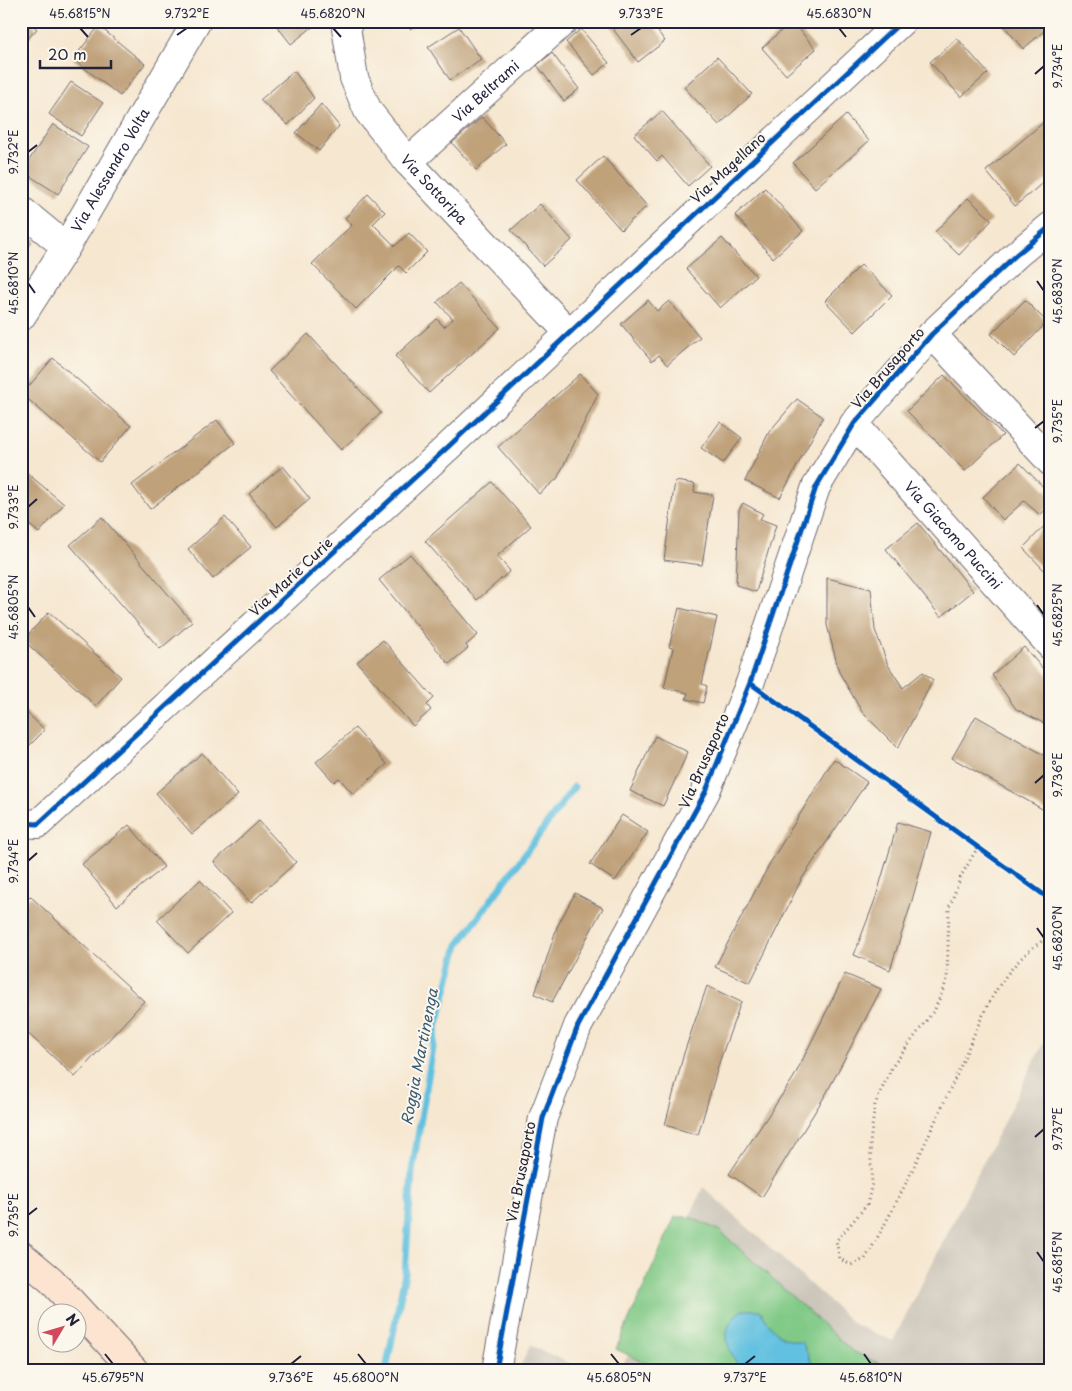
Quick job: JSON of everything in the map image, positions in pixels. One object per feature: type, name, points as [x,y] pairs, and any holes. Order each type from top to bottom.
[{"type":"street","name":"Via Alessandro Volta","points":[[21,317],[66,247],[197,21]]},
{"type":"street","name":"Via Sottoripa","points":[[346,21],[354,78],[368,111],[408,162],[569,333]]},
{"type":"street","name":"Via Beltrami","points":[[408,162],[564,21]]},
{"type":"street","name":"Via Magellano","points":[[569,333],[902,21]]},
{"type":"street","points":[[21,210],[66,247]]},
{"type":"street","name":"Via Brusaporto","points":[[496,1370],[543,1118],[578,1026],[706,791],[750,683],[816,487],[854,424],[932,334],[1016,255],[1051,226]]},
{"type":"street","name":"Via Marie Curie","points":[[21,823],[38,824],[442,453],[569,333]]},
{"type":"street","points":[[932,334],[1051,462]]},
{"type":"street","name":"Via Giacomo Puccini","points":[[854,424],[1051,646]]},
{"type":"street","points":[[21,1255],[51,1280],[133,1368]]},
{"type":"path","points":[[971,842],[986,853]]},
{"type":"path","points":[[978,847],[961,876],[950,908],[947,980],[935,1009],[892,1067],[876,1104],[870,1143],[872,1183],[866,1205],[836,1240],[840,1259],[851,1265],[865,1259],[953,1083],[996,988],[1015,963],[1033,946],[1051,935]]},
{"type":"shaded area","points":[[1051,1033],[1051,1370],[621,1370],[703,1187],[854,1324],[893,1341],[1048,1034]]},
{"type":"shaded area","points":[[530,1345],[584,1370],[519,1370]]},
{"type":"green space","points":[[675,1217],[690,1217],[720,1231],[852,1351],[893,1370],[660,1370],[616,1349]]},
{"type":"water","points":[[742,1310],[760,1310],[776,1332],[788,1339],[802,1342],[815,1370],[742,1370],[729,1347],[727,1331],[734,1317]]},
{"type":"building","points":[[21,21],[28,21],[37,29],[21,46]]},
{"type":"building","points":[[273,21],[320,21],[291,44]]},
{"type":"building","points":[[404,21],[421,21],[410,29]]},
{"type":"building","points":[[607,21],[650,21],[665,41],[638,62]]},
{"type":"building","points":[[792,21],[816,49],[786,75],[762,48]]},
{"type":"building","points":[[1000,21],[1051,21],[1051,25],[1023,49]]},
{"type":"building","points":[[99,26],[145,64],[120,96],[73,59]]},
{"type":"building","points":[[459,27],[481,59],[450,80],[428,47]]},
{"type":"building","points":[[581,29],[609,63],[594,75],[566,42]]},
{"type":"building","points":[[957,38],[988,73],[961,97],[930,62]]},
{"type":"building","points":[[552,53],[579,89],[564,101],[537,65]]},
{"type":"building","points":[[717,57],[752,94],[719,125],[684,87]]},
{"type":"building","points":[[294,71],[314,98],[288,125],[260,100]]},
{"type":"building","points":[[71,82],[103,103],[81,136],[49,114]]},
{"type":"building","points":[[321,104],[339,126],[319,151],[296,133]]},
{"type":"building","points":[[662,111],[710,166],[688,186],[662,156],[657,161],[634,135]]},
{"type":"building","points":[[846,115],[869,141],[815,188],[793,163]]},
{"type":"building","points":[[1051,116],[1051,176],[1015,206],[986,171]]},
{"type":"building","points":[[482,117],[506,144],[476,170],[452,143]]},
{"type":"building","points":[[53,124],[88,147],[58,194],[22,171]]},
{"type":"building","points":[[603,156],[647,206],[621,230],[577,180]]},
{"type":"building","points":[[765,188],[803,231],[773,258],[735,215]]},
{"type":"building","points":[[368,194],[385,212],[373,224],[395,246],[409,233],[427,252],[406,273],[399,266],[356,309],[312,264],[352,225],[345,218]]},
{"type":"building","points":[[968,198],[992,220],[959,255],[935,232]]},
{"type":"building","points":[[540,204],[572,240],[543,266],[511,230]]},
{"type":"building","points":[[21,233],[32,242],[21,254]]},
{"type":"building","points":[[722,238],[756,276],[720,308],[686,269]]},
{"type":"building","points":[[861,265],[892,295],[855,332],[825,301]]},
{"type":"building","points":[[459,283],[500,328],[429,393],[395,356],[437,319],[444,327],[453,319],[437,302]]},
{"type":"building","points":[[648,300],[657,311],[669,301],[700,337],[667,365],[659,355],[652,361],[621,324]]},
{"type":"building","points":[[1025,300],[1047,322],[1014,357],[991,334]]},
{"type":"building","points":[[308,334],[381,413],[341,450],[269,371]]},
{"type":"building","points":[[53,358],[131,426],[100,462],[22,394]]},
{"type":"building","points":[[580,374],[598,394],[557,479],[539,494],[498,447]]},
{"type":"building","points":[[944,375],[1003,435],[965,471],[907,411]]},
{"type":"building","points":[[797,399],[823,417],[780,498],[745,481],[769,432]]},
{"type":"building","points":[[217,420],[235,443],[150,509],[132,485]]},
{"type":"building","points":[[720,422],[742,438],[723,463],[701,448]]},
{"type":"building","points":[[1020,463],[1051,495],[1051,505],[1040,515],[1024,501],[1003,520],[983,497]]},
{"type":"building","points":[[283,466],[310,499],[277,527],[249,494]]},
{"type":"building","points":[[21,468],[64,504],[39,533],[21,518]]},
{"type":"building","points":[[675,481],[695,484],[694,492],[713,495],[702,565],[664,560]]},
{"type":"building","points":[[492,482],[531,526],[497,556],[510,571],[477,600],[425,541]]},
{"type":"building","points":[[743,503],[763,514],[760,519],[776,525],[756,592],[736,585],[739,510]]},
{"type":"building","points":[[102,517],[192,622],[160,649],[70,545]]},
{"type":"building","points":[[225,517],[251,547],[213,579],[188,549]]},
{"type":"building","points":[[1051,519],[1051,566],[1045,571],[1023,548]]},
{"type":"building","points":[[918,523],[973,591],[941,617],[886,549]]},
{"type":"building","points":[[410,554],[478,635],[466,645],[468,648],[449,664],[379,580]]},
{"type":"building","points":[[827,578],[871,589],[875,630],[888,665],[903,688],[923,672],[933,680],[898,748],[862,712],[839,672],[827,625]]},
{"type":"building","points":[[679,608],[717,617],[702,684],[707,686],[703,703],[686,699],[688,693],[664,688],[673,648],[669,647]]},
{"type":"building","points":[[49,612],[121,677],[96,706],[23,640]]},
{"type":"building","points":[[383,640],[434,698],[427,705],[431,710],[413,726],[357,662]]},
{"type":"building","points":[[1024,647],[1051,678],[1051,727],[1016,709],[992,675]]},
{"type":"building","points":[[21,707],[45,730],[21,754]]},
{"type":"building","points":[[976,716],[1051,759],[1051,814],[952,758]]},
{"type":"building","points":[[355,728],[387,764],[353,794],[339,778],[334,782],[316,762]]},
{"type":"building","points":[[655,736],[688,752],[663,806],[630,791]]},
{"type":"building","points":[[202,753],[238,795],[192,834],[156,793]]},
{"type":"building","points":[[834,759],[867,782],[801,880],[750,983],[715,967],[770,863]]},
{"type":"building","points":[[622,815],[648,832],[615,881],[590,864]]},
{"type":"building","points":[[259,821],[296,862],[251,903],[214,862]]},
{"type":"building","points":[[898,822],[931,832],[890,970],[854,955],[876,897]]},
{"type":"building","points":[[129,825],[164,867],[117,906],[82,864]]},
{"type":"building","points":[[200,880],[231,913],[188,953],[157,920]]},
{"type":"building","points":[[575,893],[603,908],[552,1002],[535,994],[557,927]]},
{"type":"building","points":[[30,896],[144,1001],[75,1077],[21,1027],[21,906]]},
{"type":"building","points":[[845,974],[881,989],[826,1094],[762,1197],[729,1174],[794,1077]]},
{"type":"building","points":[[707,986],[741,1002],[720,1060],[698,1135],[665,1125],[684,1053]]},
{"type":"waterway","name":"Roggia Martinenga","points":[[386,1370],[405,1273],[412,1171],[437,1024],[458,945],[574,787]]},
{"type":"cycle path","points":[[21,823],[38,824],[449,446],[902,21]]},
{"type":"cycle path","points":[[496,1370],[543,1118],[578,1026],[706,791],[750,683],[816,487],[854,424],[932,334],[1016,255],[1051,226]]},
{"type":"cycle path","points":[[750,683],[1051,900]]}]
